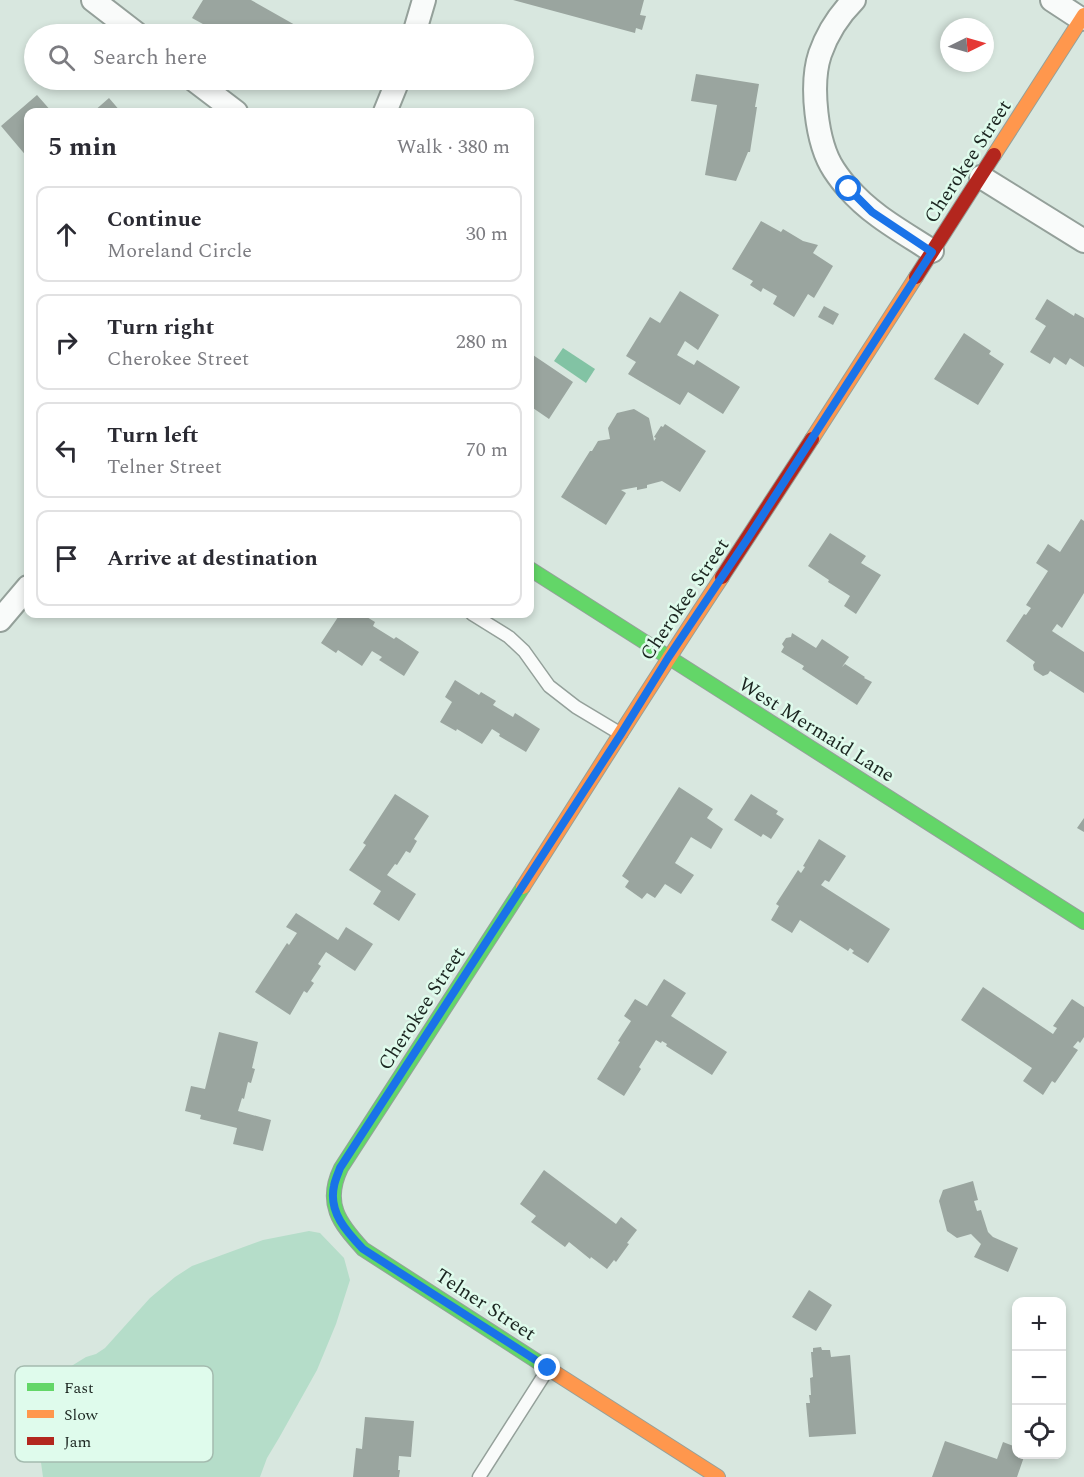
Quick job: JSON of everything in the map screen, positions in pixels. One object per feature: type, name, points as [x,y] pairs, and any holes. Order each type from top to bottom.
[{"type":"street","points":[[93,0],[124,24]]},
{"type":"street","points":[[417,24],[424,0]]},
{"type":"street","points":[[854,0],[833,26],[820,56],[815,87],[822,144],[833,169],[872,212],[932,252]]},
{"type":"street","points":[[1052,0],[1083,17]]},
{"type":"street","name":"Cherokee Street","points":[[335,1211],[332,1199],[340,1168],[1083,17]]},
{"type":"street","points":[[207,90],[231,108]]},
{"type":"street","points":[[387,108],[394,90]]},
{"type":"street","points":[[981,177],[1084,242]]},
{"type":"street","name":"West Mermaid Lane","points":[[534,572],[1084,922]]},
{"type":"street","points":[[0,620],[24,591]]},
{"type":"street","name":"Telner Street","points":[[335,1211],[345,1229],[363,1249],[718,1477]]},
{"type":"lane","points":[[478,618],[509,637],[524,651],[549,686],[576,707],[621,734]]},
{"type":"lane","points":[[479,1477],[548,1368]]},
{"type":"shaded area","points":[[563,348],[595,369],[586,383],[554,361]]},
{"type":"shaded area","points":[[309,1231],[320,1233],[344,1258],[350,1280],[336,1324],[317,1370],[267,1458],[260,1477],[43,1477],[41,1462],[213,1462],[213,1366],[71,1366],[105,1348],[150,1298],[175,1277],[192,1266],[263,1240]]},
{"type":"building","points":[[203,0],[251,0],[293,24],[203,24],[192,18]]},
{"type":"building","points":[[513,0],[644,0],[640,15],[646,16],[642,30],[636,28],[635,33]]},
{"type":"building","points":[[696,74],[759,84],[750,152],[748,152],[736,181],[705,175],[717,105],[691,101]]},
{"type":"building","points":[[37,95],[48,108],[24,108],[24,153],[1,126]]},
{"type":"building","points":[[109,98],[118,108],[98,108]]},
{"type":"building","points":[[761,221],[781,232],[783,229],[803,241],[818,245],[813,253],[833,266],[814,298],[808,294],[794,317],[773,304],[777,296],[763,288],[761,292],[750,285],[753,281],[732,269]]},
{"type":"building","points":[[680,291],[719,315],[698,350],[685,341],[677,355],[694,365],[697,360],[740,387],[723,414],[688,392],[680,405],[628,374],[636,362],[626,356],[650,317],[660,323]]},
{"type":"building","points":[[1047,299],[1074,316],[1075,313],[1084,318],[1084,367],[1070,358],[1066,365],[1054,357],[1050,364],[1030,352],[1046,326],[1035,319]]},
{"type":"building","points":[[824,306],[839,314],[833,325],[818,317]]},
{"type":"building","points":[[964,333],[991,351],[989,354],[1004,364],[978,405],[934,379]]},
{"type":"building","points":[[534,356],[573,382],[549,419],[534,409]]},
{"type":"building","points":[[634,409],[649,418],[654,441],[661,426],[665,424],[706,451],[680,492],[662,481],[647,485],[647,488],[621,490],[626,493],[606,525],[561,497],[598,441],[610,439],[608,428],[617,413]]},
{"type":"building","points":[[1081,519],[1084,521],[1084,593],[1062,628],[1057,624],[1052,631],[1084,652],[1084,693],[1050,671],[1043,676],[1034,670],[1035,662],[1006,641],[1024,614],[1026,615],[1031,608],[1026,605],[1048,571],[1036,563],[1048,544],[1060,552]]},
{"type":"building","points":[[830,533],[866,556],[861,563],[881,575],[856,614],[844,606],[850,596],[808,566]]},
{"type":"building","points":[[337,618],[368,618],[375,622],[373,626],[419,652],[404,676],[379,660],[382,657],[372,651],[362,666],[338,650],[336,653],[321,643]]},
{"type":"building","points":[[792,633],[816,648],[822,639],[849,657],[842,667],[845,664],[872,682],[857,705],[802,669],[804,666],[781,652],[784,647],[782,644],[786,638],[791,637]]},
{"type":"building","points":[[455,680],[479,695],[481,692],[496,701],[493,705],[513,717],[515,713],[540,729],[526,752],[499,736],[500,734],[492,729],[482,744],[440,722],[452,702],[445,697]]},
{"type":"building","points":[[679,787],[713,809],[707,818],[723,829],[711,849],[691,837],[675,863],[694,875],[681,894],[665,884],[655,898],[647,893],[642,899],[625,887],[629,881],[622,876]]},
{"type":"building","points":[[395,794],[429,816],[414,839],[417,841],[410,853],[406,851],[387,875],[416,894],[399,921],[373,904],[381,891],[349,870],[366,845],[363,843]]},
{"type":"building","points":[[751,794],[778,811],[776,814],[784,819],[771,839],[763,834],[761,837],[734,820]]},
{"type":"building","points":[[1084,818],[1084,832],[1077,828]]},
{"type":"building","points":[[819,839],[846,856],[829,882],[825,880],[821,885],[890,929],[868,963],[852,953],[854,951],[850,948],[848,951],[800,920],[792,933],[771,920],[779,906],[776,904],[798,870],[801,873],[805,867],[803,866]]},
{"type":"building","points":[[296,913],[338,940],[346,927],[373,944],[355,971],[326,952],[318,964],[321,966],[311,981],[314,983],[307,993],[304,991],[290,1015],[255,992],[287,943],[289,945],[297,933],[286,927]]},
{"type":"building","points":[[664,979],[686,993],[671,1016],[727,1052],[712,1075],[666,1046],[667,1044],[656,1040],[624,1096],[597,1079],[631,1021],[624,1016],[635,999],[647,1006]]},
{"type":"building","points":[[983,987],[1053,1034],[1057,1028],[1053,1026],[1072,999],[1084,1007],[1084,1037],[1073,1047],[1078,1050],[1055,1083],[1052,1081],[1043,1095],[1023,1081],[1032,1068],[961,1020]]},
{"type":"building","points":[[219,1032],[258,1042],[251,1083],[248,1082],[238,1111],[271,1120],[263,1151],[233,1144],[237,1128],[200,1119],[201,1115],[185,1111],[191,1086],[205,1089]]},
{"type":"building","points":[[544,1170],[616,1224],[621,1217],[637,1230],[616,1262],[614,1260],[607,1269],[569,1242],[565,1247],[531,1222],[536,1216],[520,1204]]},
{"type":"building","points":[[973,1181],[978,1200],[974,1201],[977,1211],[981,1210],[988,1232],[993,1237],[1018,1248],[1008,1272],[974,1257],[981,1244],[971,1234],[957,1238],[947,1231],[939,1201],[943,1190]]},
{"type":"building","points":[[809,1290],[832,1305],[816,1331],[792,1317]]},
{"type":"building","points":[[821,1347],[822,1350],[830,1350],[831,1357],[850,1355],[856,1434],[809,1437],[806,1403],[810,1403],[810,1378],[813,1377],[811,1352],[813,1348]]},
{"type":"building","points":[[365,1417],[414,1421],[411,1457],[399,1456],[399,1477],[353,1477],[356,1448],[362,1449]]},
{"type":"building","points":[[945,1441],[997,1459],[1003,1442],[1012,1445],[1012,1459],[1023,1459],[1017,1477],[932,1477]]},
{"type":"traffic: fast","points":[[534,572],[1084,922]]},
{"type":"traffic: fast","points":[[523,887],[341,1168],[336,1180],[334,1202],[341,1221],[363,1249],[549,1369]]},
{"type":"traffic: slow","points":[[994,155],[1084,15]]},
{"type":"traffic: slow","points":[[812,439],[916,277]]},
{"type":"traffic: slow","points":[[523,887],[722,577]]},
{"type":"traffic: slow","points":[[549,1369],[718,1477]]},
{"type":"traffic: jam","points":[[916,277],[994,155]]},
{"type":"traffic: jam","points":[[722,577],[812,439]]},
{"type":"route","points":[[548,1368],[363,1249],[345,1229],[335,1211],[332,1199],[334,1186],[340,1168],[932,252],[872,212],[849,189]]}]
